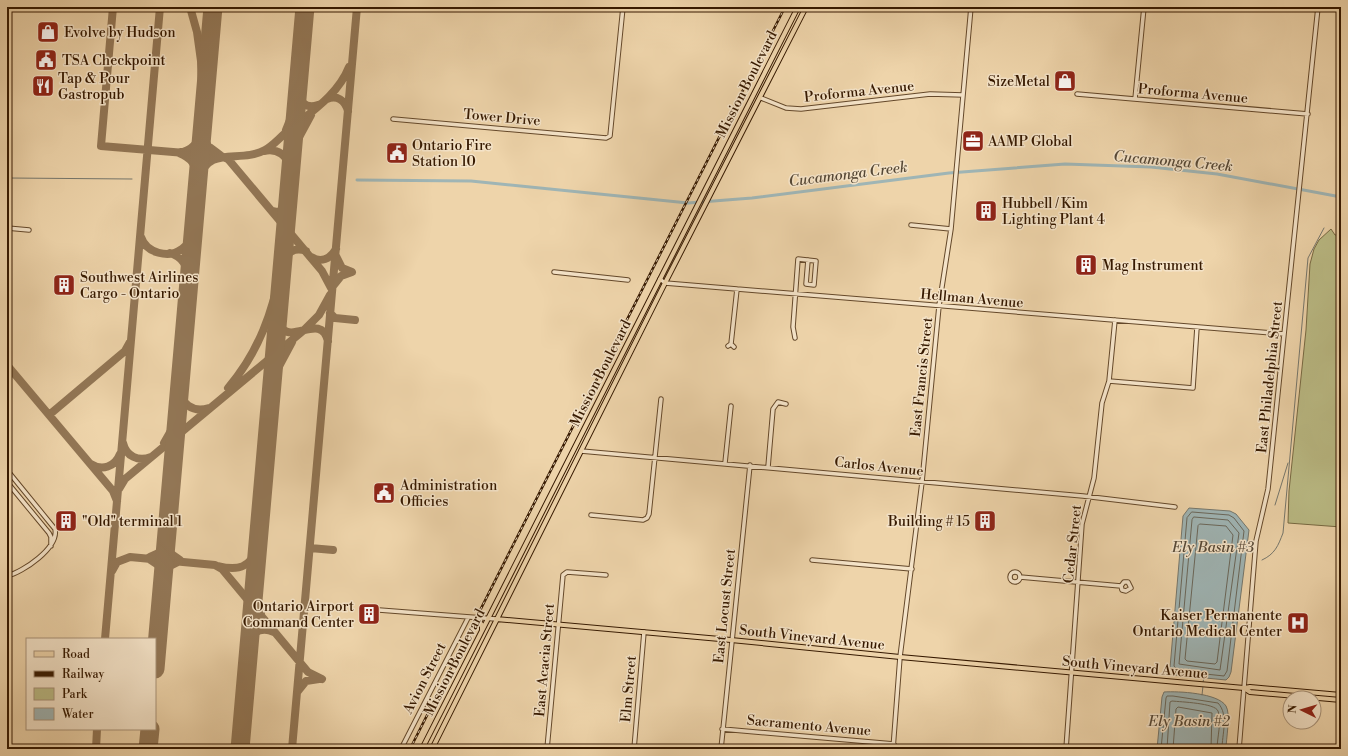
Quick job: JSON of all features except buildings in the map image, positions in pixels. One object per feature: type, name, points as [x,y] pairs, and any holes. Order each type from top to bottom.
[{"type":"main road","name":"Mission Boulevard","points":[[422,749],[700,197],[798,7]]},
{"type":"main road","name":"Mission Boulevard","points":[[432,749],[665,283],[761,98],[806,7]]},
{"type":"main road","points":[[476,618],[482,625],[481,632]]},
{"type":"main road","name":"South Vineyard Avenue","points":[[496,619],[1208,685],[1341,695]]},
{"type":"main road","name":"South Vineyard Avenue","points":[[1244,688],[1250,692],[1341,700]]},
{"type":"street","name":"Tower Drive","points":[[393,119],[606,138],[610,136],[623,7]]},
{"type":"street","name":"East Francis Street","points":[[893,749],[900,657],[922,482],[939,306],[951,229],[971,7]]},
{"type":"street","points":[[1135,99],[1144,7]]},
{"type":"street","name":"East Philadelphia Street","points":[[1239,749],[1256,541],[1268,488],[1318,7]]},
{"type":"street","name":"Proforma Avenue","points":[[761,98],[786,108],[801,109],[930,94],[963,95]]},
{"type":"street","name":"Proforma Avenue","points":[[1077,94],[1308,114]]},
{"type":"street","points":[[911,225],[951,229]]},
{"type":"street","points":[[7,228],[29,230]]},
{"type":"street","points":[[795,338],[793,327],[797,294],[798,259],[808,260],[816,261],[814,285],[806,284],[808,260]]},
{"type":"street","points":[[554,272],[628,280]]},
{"type":"street","points":[[660,279],[665,283]]},
{"type":"street","name":"Hellman Avenue","points":[[665,283],[1284,334]]},
{"type":"street","points":[[731,346],[737,289]]},
{"type":"street","name":"Cedar Street","points":[[1066,749],[1082,524],[1094,478],[1102,403],[1109,381],[1115,320]]},
{"type":"street","points":[[1109,381],[1193,388],[1197,327]]},
{"type":"street","points":[[591,515],[643,520],[647,518],[649,514],[660,399]]},
{"type":"street","points":[[768,467],[773,409],[778,402],[786,404]]},
{"type":"street","points":[[726,463],[731,406]]},
{"type":"street","name":"Carlos Avenue","points":[[581,451],[1088,497],[1175,507]]},
{"type":"street","name":"East Locust Street","points":[[721,749],[750,466]]},
{"type":"street","points":[[7,470],[55,529],[56,533],[51,547],[26,567],[15,574],[7,576]]},
{"type":"street","points":[[7,482],[49,533],[51,537],[51,547]]},
{"type":"street","points":[[812,560],[912,569]]},
{"type":"street","name":"East Acacia Street","points":[[547,749],[564,573],[606,575]]},
{"type":"street","points":[[1020,578],[1121,586]]},
{"type":"street","name":"South Vineyard Avenue","points":[[379,610],[496,619]]},
{"type":"street","name":"Avion Street","points":[[401,749],[468,618]]},
{"type":"street","name":"Elm Street","points":[[634,749],[644,632]]},
{"type":"street","name":"Sacramento Avenue","points":[[722,728],[894,744]]},
{"type":"green space","points":[[1331,229],[1335,235],[1341,235],[1341,527],[1288,523],[1289,491],[1306,330],[1310,264],[1314,249],[1319,240]]},
{"type":"water","name":"Ely Basin #3","points":[[1189,508],[1230,511],[1236,514],[1249,530],[1231,672],[1226,680],[1175,675],[1170,668],[1183,516]]},
{"type":"water","name":"Ely Basin #2","points":[[1164,692],[1197,694],[1215,698],[1222,702],[1226,706],[1228,715],[1226,749],[1157,749],[1162,697]]},
{"type":"waterway","name":"Cucamonga Creek","points":[[357,180],[471,181],[688,203],[752,198],[949,173],[1065,164],[1151,167],[1217,174],[1341,197]]},
{"type":"waterway","points":[[7,178],[132,179]]},
{"type":"waterway","points":[[1262,560],[1276,549],[1283,533],[1308,258],[1324,228]]},
{"type":"waterway","points":[[1275,505],[1288,463]]},
{"type":"waterway","points":[[1203,682],[1204,678]]},
{"type":"waterway","points":[[1202,695],[1203,686]]},
{"type":"taxiway","points":[[113,7],[101,146],[221,156],[228,159],[322,271],[331,288]]},
{"type":"taxiway","points":[[105,638],[160,7]]},
{"type":"taxiway","points":[[190,7],[197,32],[201,61],[203,136],[208,146],[220,155]]},
{"type":"taxiway","points":[[292,749],[357,7]]},
{"type":"taxiway","points":[[198,180],[203,169],[209,162],[217,158],[255,154],[271,146],[331,95],[344,77],[349,67]]},
{"type":"taxiway","points":[[297,88],[303,103],[309,106],[318,105]]},
{"type":"taxiway","points":[[327,99],[340,99],[343,101],[348,111]]},
{"type":"taxiway","points":[[286,130],[296,105]]},
{"type":"taxiway","points":[[291,166],[298,139],[311,115]]},
{"type":"taxiway","points":[[197,179],[196,170],[190,160],[179,153],[191,148],[199,139],[202,130]]},
{"type":"taxiway","points":[[264,151],[269,150],[284,156],[290,169]]},
{"type":"taxiway","points":[[272,211],[277,212],[284,210],[288,199]]},
{"type":"taxiway","points":[[287,211],[290,231]]},
{"type":"taxiway","points":[[141,237],[148,247],[158,253],[171,254],[177,252],[186,245],[193,231]]},
{"type":"taxiway","points":[[311,257],[322,260],[328,258],[336,249]]},
{"type":"taxiway","points":[[282,263],[291,251],[306,251]]},
{"type":"taxiway","points":[[170,253],[178,257],[184,263],[189,279]]},
{"type":"taxiway","points":[[333,286],[341,276],[352,272],[342,268],[336,256]]},
{"type":"taxiway","points":[[228,388],[248,360],[263,330],[274,299],[282,265]]},
{"type":"taxiway","points":[[119,489],[125,479],[304,330],[319,315],[330,295]]},
{"type":"taxiway","points":[[330,313],[335,318],[355,320]]},
{"type":"taxiway","points":[[278,316],[281,327],[287,332],[318,329],[324,332],[328,341]]},
{"type":"taxiway","points":[[49,415],[125,351],[130,342]]},
{"type":"taxiway","points":[[271,395],[277,370],[292,342]]},
{"type":"taxiway","points":[[7,365],[113,491],[117,501]]},
{"type":"taxiway","points":[[179,387],[182,398],[188,406],[197,409],[209,408]]},
{"type":"taxiway","points":[[164,443],[172,429],[178,401]]},
{"type":"taxiway","points":[[174,451],[180,435]]},
{"type":"taxiway","points":[[123,443],[127,451],[133,457],[142,459],[151,457]]},
{"type":"taxiway","points":[[91,464],[99,467],[112,465],[120,454]]},
{"type":"taxiway","points":[[166,538],[170,553],[180,560]]},
{"type":"taxiway","points":[[150,557],[161,552],[166,539]]},
{"type":"taxiway","points":[[218,566],[237,568],[247,564],[251,560],[257,548]]},
{"type":"taxiway","points":[[310,548],[333,550]]},
{"type":"taxiway","points":[[112,571],[117,562],[130,557],[215,565],[222,569],[308,672],[322,679]]},
{"type":"taxiway","points":[[149,559],[158,565],[163,579]]},
{"type":"taxiway","points":[[163,580],[170,566],[180,561]]},
{"type":"taxiway","points":[[254,581],[261,612]]},
{"type":"taxiway","points":[[249,642],[256,632],[263,630],[274,632]]},
{"type":"taxiway","points":[[298,691],[306,681],[319,679]]},
{"type":"taxiway","points":[[96,749],[97,730]]},
{"type":"runway","points":[[156,658],[213,7]]},
{"type":"runway","points":[[240,749],[305,7]]},
{"type":"runway","points":[[148,749],[150,730]]},
{"type":"railway","points":[[410,749],[785,7]]},
{"type":"place","name":"Evolve by Hudson","points":[[48,32]]},
{"type":"place","name":"TSA Checkpoint","points":[[46,60]]},
{"type":"place","name":"SizeMetal","points":[[1065,81]]},
{"type":"place","name":"Tap & Pour Gastropub","points":[[43,86]]},
{"type":"place","name":"AAMP Global","points":[[973,141]]},
{"type":"place","name":"Ontario Fire Station 10","points":[[397,153]]},
{"type":"place","name":"Hubbell / Kim Lighting Plant 4","points":[[986,211]]},
{"type":"place","name":"Mag Instrument","points":[[1086,265]]},
{"type":"place","name":"Southwest Airlines Cargo - Ontario","points":[[64,285]]},
{"type":"place","name":"Administration Officies","points":[[384,493]]},
{"type":"place","name":"\"Old\" terminal 1","points":[[66,521]]},
{"type":"place","name":"Building # 15","points":[[985,521]]},
{"type":"place","name":"Ontario Airport Command Center","points":[[369,614]]},
{"type":"place","name":"Kaiser Permanente Ontario Medical Center","points":[[1298,623]]}]
